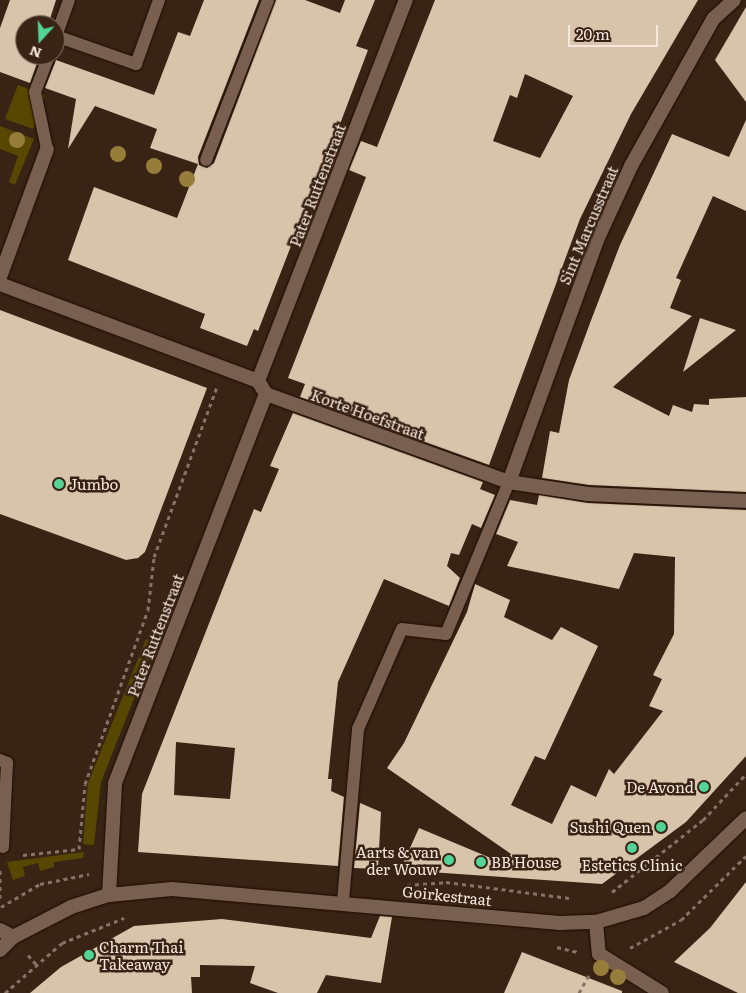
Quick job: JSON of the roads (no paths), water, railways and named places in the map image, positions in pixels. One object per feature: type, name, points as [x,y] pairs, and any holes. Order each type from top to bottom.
[{"type":"street","name":"Pater Ruttenstraat","points":[[258,381],[406,0]]},
{"type":"street","name":"Sint Marcusstraat","points":[[509,482],[597,240],[631,166],[713,19],[734,0]]},
{"type":"street","points":[[0,277],[47,149]]},
{"type":"street","points":[[0,284],[258,381],[266,394]]},
{"type":"street","name":"Pater Ruttenstraat","points":[[109,895],[115,783],[266,394]]},
{"type":"street","name":"Korte Hoefstraat","points":[[266,394],[509,482],[588,494],[746,502]]},
{"type":"street","name":"Goirkestraat","points":[[0,950],[13,937],[58,913],[109,895],[213,889],[560,923],[596,922],[644,908],[670,891],[746,818]]},
{"type":"street","points":[[596,922],[599,954],[662,993]]},
{"type":"street","points":[[0,930],[13,937]]},
{"type":"lane","points":[[64,15],[70,0]]},
{"type":"lane","points":[[65,40],[136,64],[159,0]]},
{"type":"lane","points":[[206,160],[268,0]]},
{"type":"lane","points":[[45,65],[35,92],[47,149]]},
{"type":"lane","points":[[343,901],[358,729],[402,629],[446,634],[509,482]]},
{"type":"lane","points":[[0,760],[7,763],[3,847]]},
{"type":"place","name":"Jumbo","points":[[59,484]]},
{"type":"place","name":"De Avond","points":[[704,787]]},
{"type":"place","name":"Sushi Quen","points":[[661,827]]},
{"type":"place","name":"Estetics Clinic","points":[[632,848]]},
{"type":"place","name":"Aarts & van der Wouw","points":[[449,860]]},
{"type":"place","name":"BB House","points":[[481,862]]},
{"type":"place","name":"Charm Thai Takeaway","points":[[89,955]]}]
